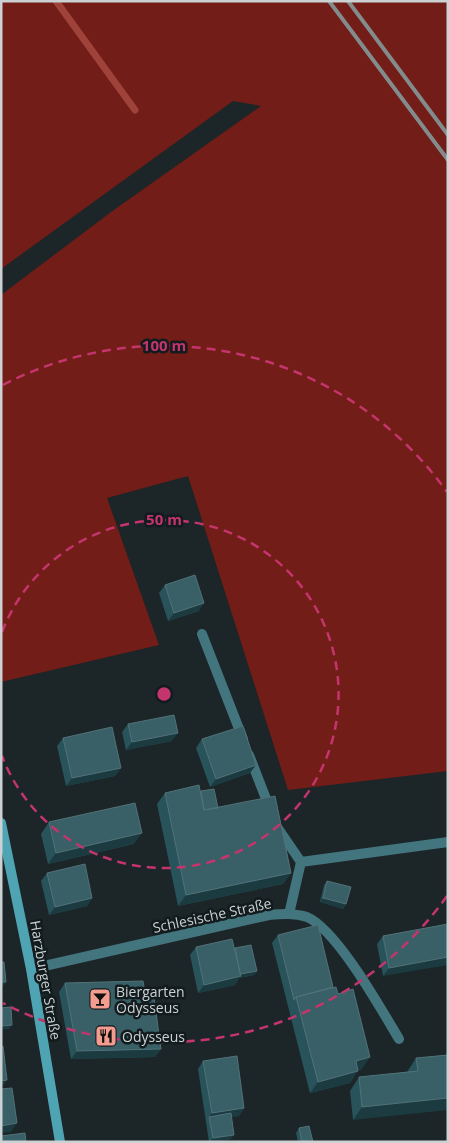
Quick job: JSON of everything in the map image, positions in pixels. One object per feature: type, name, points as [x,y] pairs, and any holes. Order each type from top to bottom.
[{"type":"main road","name":"Harzburger Straße","points":[[1,823],[31,969],[60,1142]]},
{"type":"street","points":[[202,634],[279,832],[301,862],[289,914]]},
{"type":"street","points":[[301,862],[448,842]]},
{"type":"street","name":"Schlesische Straße","points":[[31,969],[269,915],[289,914],[307,917],[330,934],[361,978],[399,1039]]},
{"type":"shaded area","points":[[1,1],[448,1],[448,771],[288,790],[188,476],[107,498],[159,645],[1,682],[1,295],[111,212],[261,106],[233,101],[1,269]]},
{"type":"building","points":[[195,575],[204,603],[174,613],[165,585]]},
{"type":"building","points":[[174,715],[178,733],[132,742],[128,724]]},
{"type":"building","points":[[243,726],[256,765],[216,779],[202,739]]},
{"type":"building","points":[[112,727],[121,768],[72,778],[63,738]]},
{"type":"building","points":[[199,785],[204,810],[275,796],[291,873],[186,895],[165,793]]},
{"type":"building","points":[[214,789],[218,808],[204,810],[201,791]]},
{"type":"building","points":[[135,803],[142,833],[56,853],[49,822]]},
{"type":"building","points":[[85,864],[92,898],[55,907],[47,873]]},
{"type":"building","points":[[327,881],[351,887],[346,904],[323,898]]},
{"type":"building","points":[[448,924],[448,957],[389,968],[383,936]]},
{"type":"building","points":[[318,925],[333,987],[296,997],[294,1000],[278,935]]},
{"type":"building","points":[[232,939],[241,976],[204,985],[196,947]]},
{"type":"building","points":[[251,945],[257,971],[240,974],[235,948]]},
{"type":"building","points":[[1,962],[4,962],[6,982],[1,982]]},
{"type":"building","points":[[143,981],[146,998],[154,998],[161,1049],[77,1051],[65,983]]},
{"type":"building","points":[[336,987],[338,994],[353,989],[370,1057],[356,1061],[358,1071],[318,1082],[296,997]]},
{"type":"building","points":[[11,1007],[12,1025],[1,1026],[1,1008]]},
{"type":"building","points":[[3,1046],[7,1080],[1,1081],[1,1047]]},
{"type":"building","points":[[448,1055],[448,1098],[362,1107],[359,1077],[418,1071],[416,1058]]},
{"type":"building","points":[[237,1056],[244,1108],[212,1113],[203,1061]]},
{"type":"building","points":[[12,1088],[17,1123],[1,1126],[1,1089]]},
{"type":"building","points":[[231,1113],[234,1135],[213,1138],[209,1117]]},
{"type":"building","points":[[309,1126],[313,1142],[302,1142],[299,1128]]},
{"type":"building","points":[[25,1133],[26,1142],[1,1142],[1,1136]]},
{"type":"waterway","points":[[56,1],[135,110]]},
{"type":"railway","points":[[329,1],[448,160]]},
{"type":"railway","points":[[348,1],[448,135]]},
{"type":"place","name":"Biergarten Odysseus","points":[[100,999]]},
{"type":"place","name":"Odysseus","points":[[106,1036]]}]
